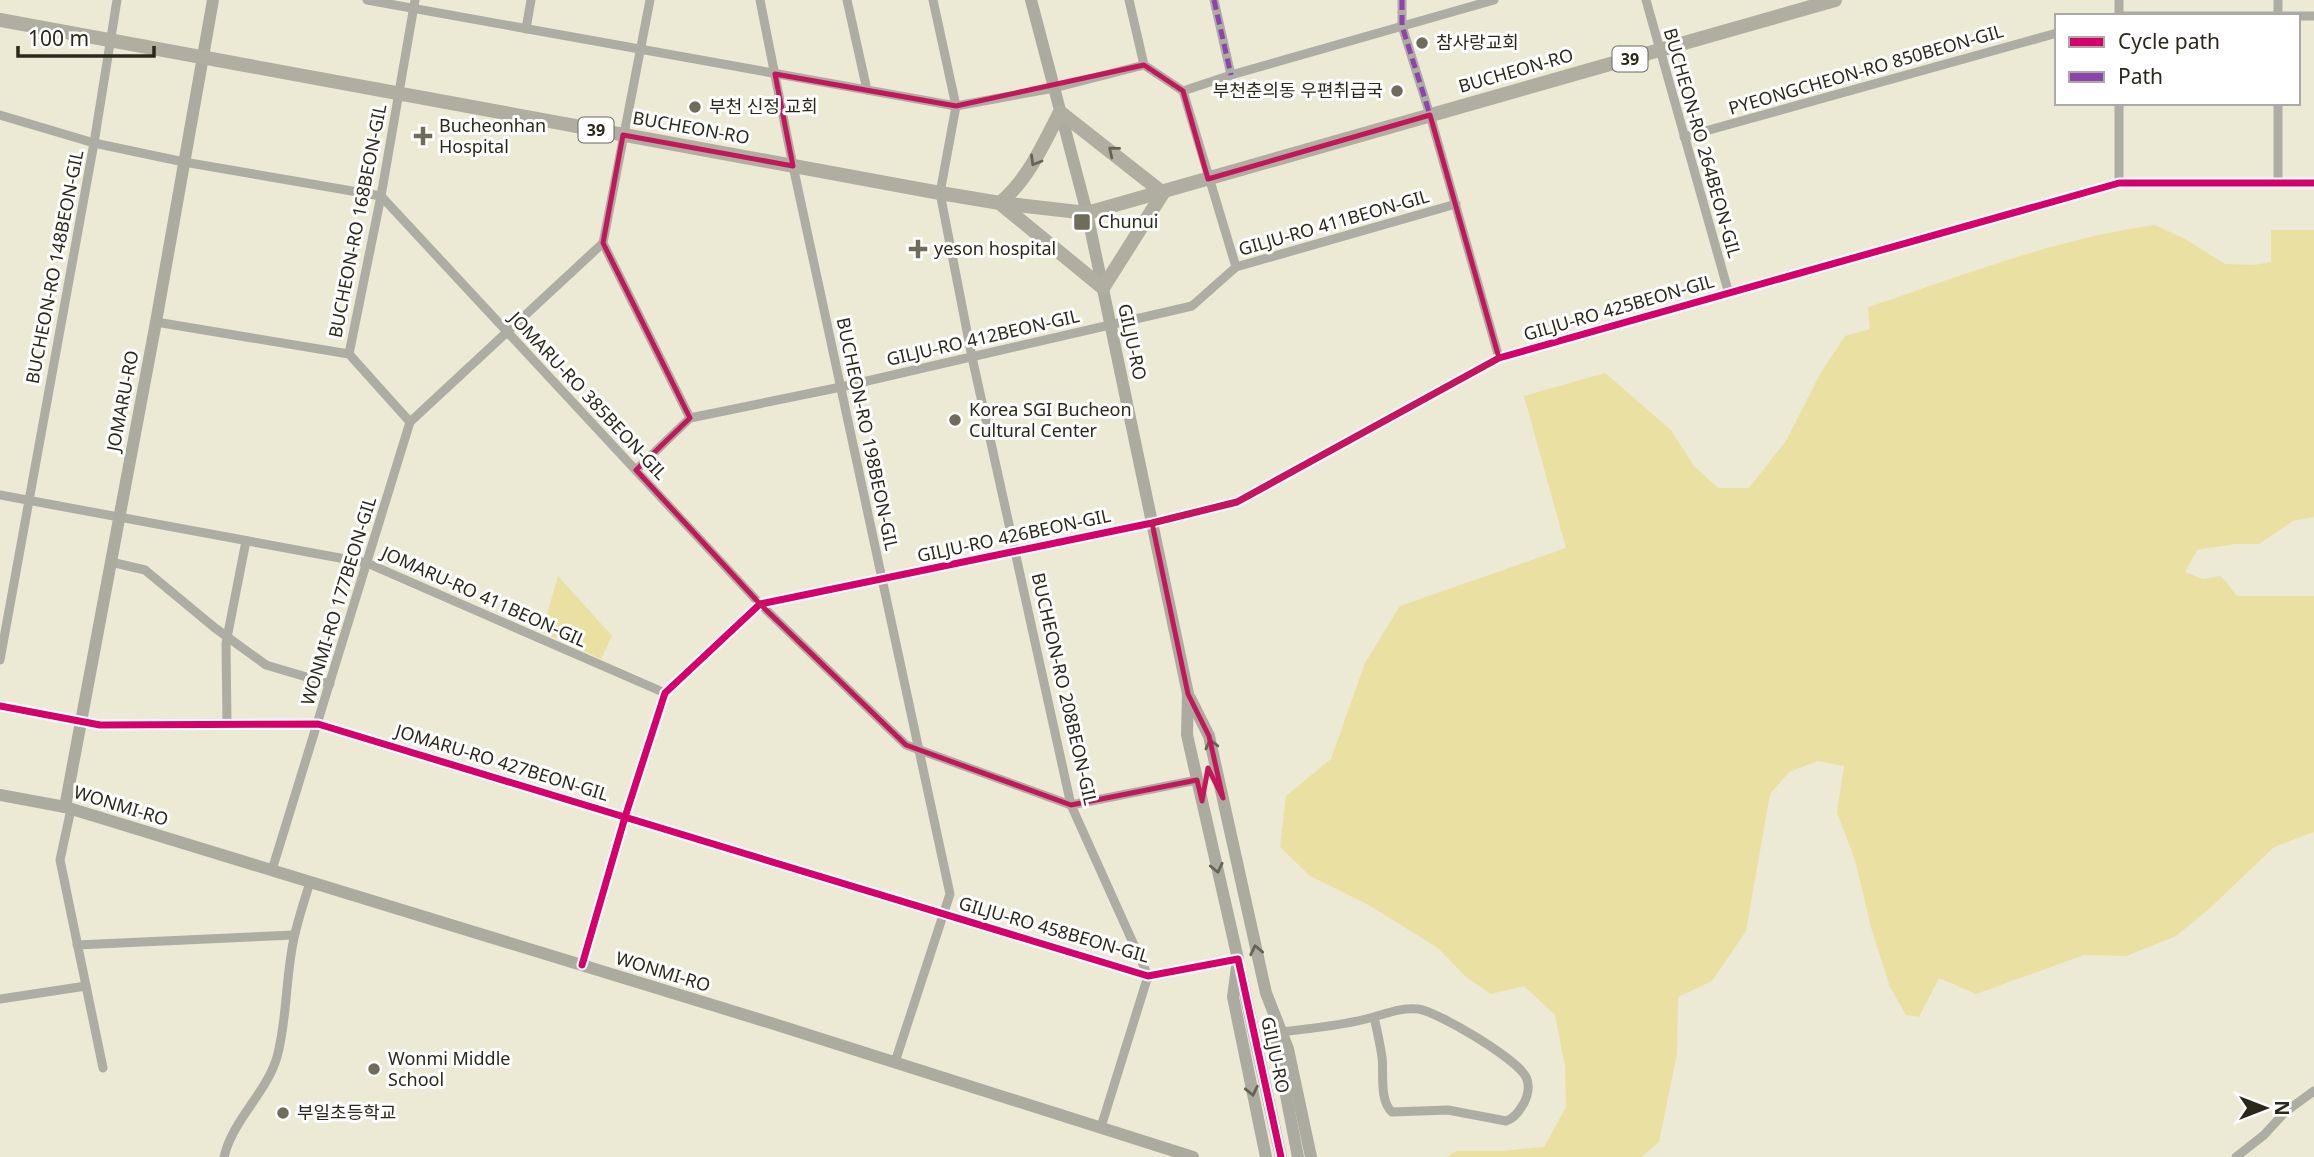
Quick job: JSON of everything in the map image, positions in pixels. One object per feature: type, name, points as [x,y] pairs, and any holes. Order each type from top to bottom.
[{"type":"main road","name":"BUCHEON-RO","points":[[0,20],[1000,203],[1087,213],[1835,0]]},
{"type":"main road","points":[[1060,112],[1163,192],[1102,288],[1000,203],[1013,192],[1034,163],[1060,112]]},
{"type":"street","name":"BUCHEON-RO 148BEON-GIL","points":[[0,660],[94,143],[117,0]]},
{"type":"street","name":"JOMARU-RO","points":[[68,808],[81,722],[213,0]]},
{"type":"street","points":[[367,0],[414,4],[526,29],[956,106],[1054,88],[1144,65]]},
{"type":"street","points":[[526,29],[531,0]]},
{"type":"street","points":[[156,322],[349,354],[410,422],[603,243],[650,0]]},
{"type":"street","name":"BUCHEON-RO 198BEON-GIL","points":[[760,0],[793,166],[950,894],[895,1062]]},
{"type":"street","points":[[847,0],[867,90]]},
{"type":"street","points":[[933,0],[956,106],[940,192]]},
{"type":"street","name":"GILJU-RO","points":[[1031,0],[1087,213],[1188,694],[1187,735],[1281,1157]]},
{"type":"street","points":[[1129,0],[1144,65],[1183,91],[1236,267]]},
{"type":"street","points":[[1214,0],[1231,75]]},
{"type":"street","points":[[1402,0],[1402,26],[1499,358]]},
{"type":"street","points":[[1183,91],[1494,0]]},
{"type":"street","name":"BUCHEON-RO 264BEON-GIL","points":[[1646,0],[1729,294]]},
{"type":"street","name":"BUCHEON-RO 168BEON-GIL","points":[[349,354],[381,196],[414,4]]},
{"type":"street","name":"PYEONGCHEON-RO 850BEON-GIL","points":[[1684,137],[2055,34]]},
{"type":"street","points":[[2119,105],[2119,183]]},
{"type":"street","points":[[2278,105],[2278,183]]},
{"type":"street","points":[[0,115],[94,143],[184,162],[381,196]]},
{"type":"street","name":"GILJU-RO 425BEON-GIL","points":[[1152,523],[1237,502],[1499,358],[2119,183],[2314,183]]},
{"type":"street","name":"BUCHEON-RO 208BEON-GIL","points":[[940,192],[972,358],[1072,804],[1148,976]]},
{"type":"street","name":"JOMARU-RO 385BEON-GIL","points":[[381,196],[760,604],[906,745],[1072,804]]},
{"type":"street","name":"GILJU-RO 411BEON-GIL","points":[[1110,325],[1192,306],[1236,267],[1456,204]]},
{"type":"street","points":[[603,243],[690,418],[636,470]]},
{"type":"street","name":"GILJU-RO 412BEON-GIL","points":[[690,418],[972,358],[1110,325]]},
{"type":"street","name":"WONMI-RO 177BEON-GIL","points":[[272,870],[410,422]]},
{"type":"street","name":"JOMARU-RO 411BEON-GIL","points":[[0,495],[367,563],[665,693]]},
{"type":"street","name":"GILJU-RO 426BEON-GIL","points":[[760,604],[1152,523]]},
{"type":"street","points":[[227,724],[227,636],[246,541]]},
{"type":"street","points":[[111,562],[145,570],[266,665],[330,684]]},
{"type":"street","points":[[582,965],[665,693],[760,604]]},
{"type":"street","name":"GILJU-RO","points":[[1188,694],[1209,736],[1266,993],[1298,1157]]},
{"type":"street","name":"JOMARU-RO 427BEON-GIL","points":[[0,706],[100,725],[318,723],[945,914]]},
{"type":"street","points":[[1072,804],[1197,780]]},
{"type":"street","points":[[1202,801],[1204,791],[1209,786],[1216,788],[1223,798]]},
{"type":"street","name":"WONMI-RO","points":[[0,795],[68,808],[895,1062],[1193,1157]]},
{"type":"street","points":[[68,808],[60,860],[103,1068]]},
{"type":"street","points":[[224,1157],[229,1137],[270,1078],[277,1057],[294,935],[310,882]]},
{"type":"street","name":"GILJU-RO 458BEON-GIL","points":[[945,914],[1148,976],[1237,959]]},
{"type":"street","points":[[77,945],[294,935]]},
{"type":"street","name":"GILJU-RO","points":[[1237,959],[1233,997],[1265,1157]]},
{"type":"street","points":[[1101,1127],[1148,976]]},
{"type":"street","points":[[0,999],[86,986]]},
{"type":"street","name":"GILJU-RO","points":[[1266,993],[1288,1049],[1311,1157]]},
{"type":"street","points":[[1281,1032],[1338,1025],[1396,1011],[1417,1009],[1432,1013],[1499,1053],[1521,1071],[1528,1084],[1524,1102],[1516,1116],[1506,1121],[1448,1110],[1392,1112],[1388,1109],[1385,1098],[1382,1057],[1374,1017]]},
{"type":"street","points":[[2236,1157],[2264,1135],[2285,1112],[2314,1091]]},
{"type":"highlighted area","points":[[1144,65],[1183,91],[1208,179],[1430,115],[1499,358],[1237,502],[1152,523],[1188,694],[1209,736],[1223,798],[1208,768],[1202,801],[1197,780],[1071,805],[906,745],[760,604],[636,470],[690,418],[603,243],[623,135],[793,166],[775,74],[956,106]]},
{"type":"shaded area","points":[[2155,225],[2185,239],[2225,264],[2254,265],[2271,262],[2271,230],[2314,230],[2314,517],[2293,521],[2259,544],[2235,544],[2197,550],[2185,572],[2203,579],[2221,576],[2237,596],[2314,596],[2314,832],[2274,847],[2209,909],[2176,936],[2126,956],[2084,955],[1976,994],[1939,978],[1919,1017],[1906,1015],[1890,987],[1872,931],[1855,860],[1837,813],[1844,766],[1818,761],[1789,772],[1770,794],[1746,931],[1712,981],[1678,997],[1677,1053],[1659,1142],[1642,1157],[1447,1157],[1456,1151],[1544,1147],[1566,1107],[1565,1066],[1555,1015],[1524,986],[1491,994],[1466,977],[1438,948],[1367,904],[1310,876],[1280,847],[1286,796],[1331,759],[1365,663],[1400,606],[1566,548],[1524,396],[1605,373],[1671,430],[1694,466],[1718,488],[1749,488],[1786,441],[1820,374],[1845,336],[1870,329],[1868,307],[2046,248]]},
{"type":"shaded area","points":[[558,576],[612,636],[601,659],[542,632]]},
{"type":"marked path","points":[[1214,0],[1231,75]]},
{"type":"marked path","points":[[1402,0],[1402,26],[1430,115]]},
{"type":"cycle path","points":[[582,965],[665,693],[760,604],[1152,523],[1237,502],[1499,358],[2119,183],[2314,183]]},
{"type":"cycle path","points":[[0,706],[100,725],[318,724],[1148,976],[1238,959],[1281,1157]]},
{"type":"place","name":"참사랑교회","points":[[1422,43]]},
{"type":"place","name":"부천춘의동 우편취급국","points":[[1397,91]]},
{"type":"place","name":"부천 신정 교회","points":[[695,107]]},
{"type":"place","name":"Bucheonhan Hospital","points":[[423,136]]},
{"type":"place","name":"Chunui","points":[[1082,222]]},
{"type":"place","name":"yeson hospital","points":[[918,249]]},
{"type":"place","name":"Korea SGI Bucheon Cultural Center","points":[[955,420]]},
{"type":"place","name":"Wonmi Middle School","points":[[374,1069]]},
{"type":"place","name":"부일초등학교","points":[[283,1113]]}]
